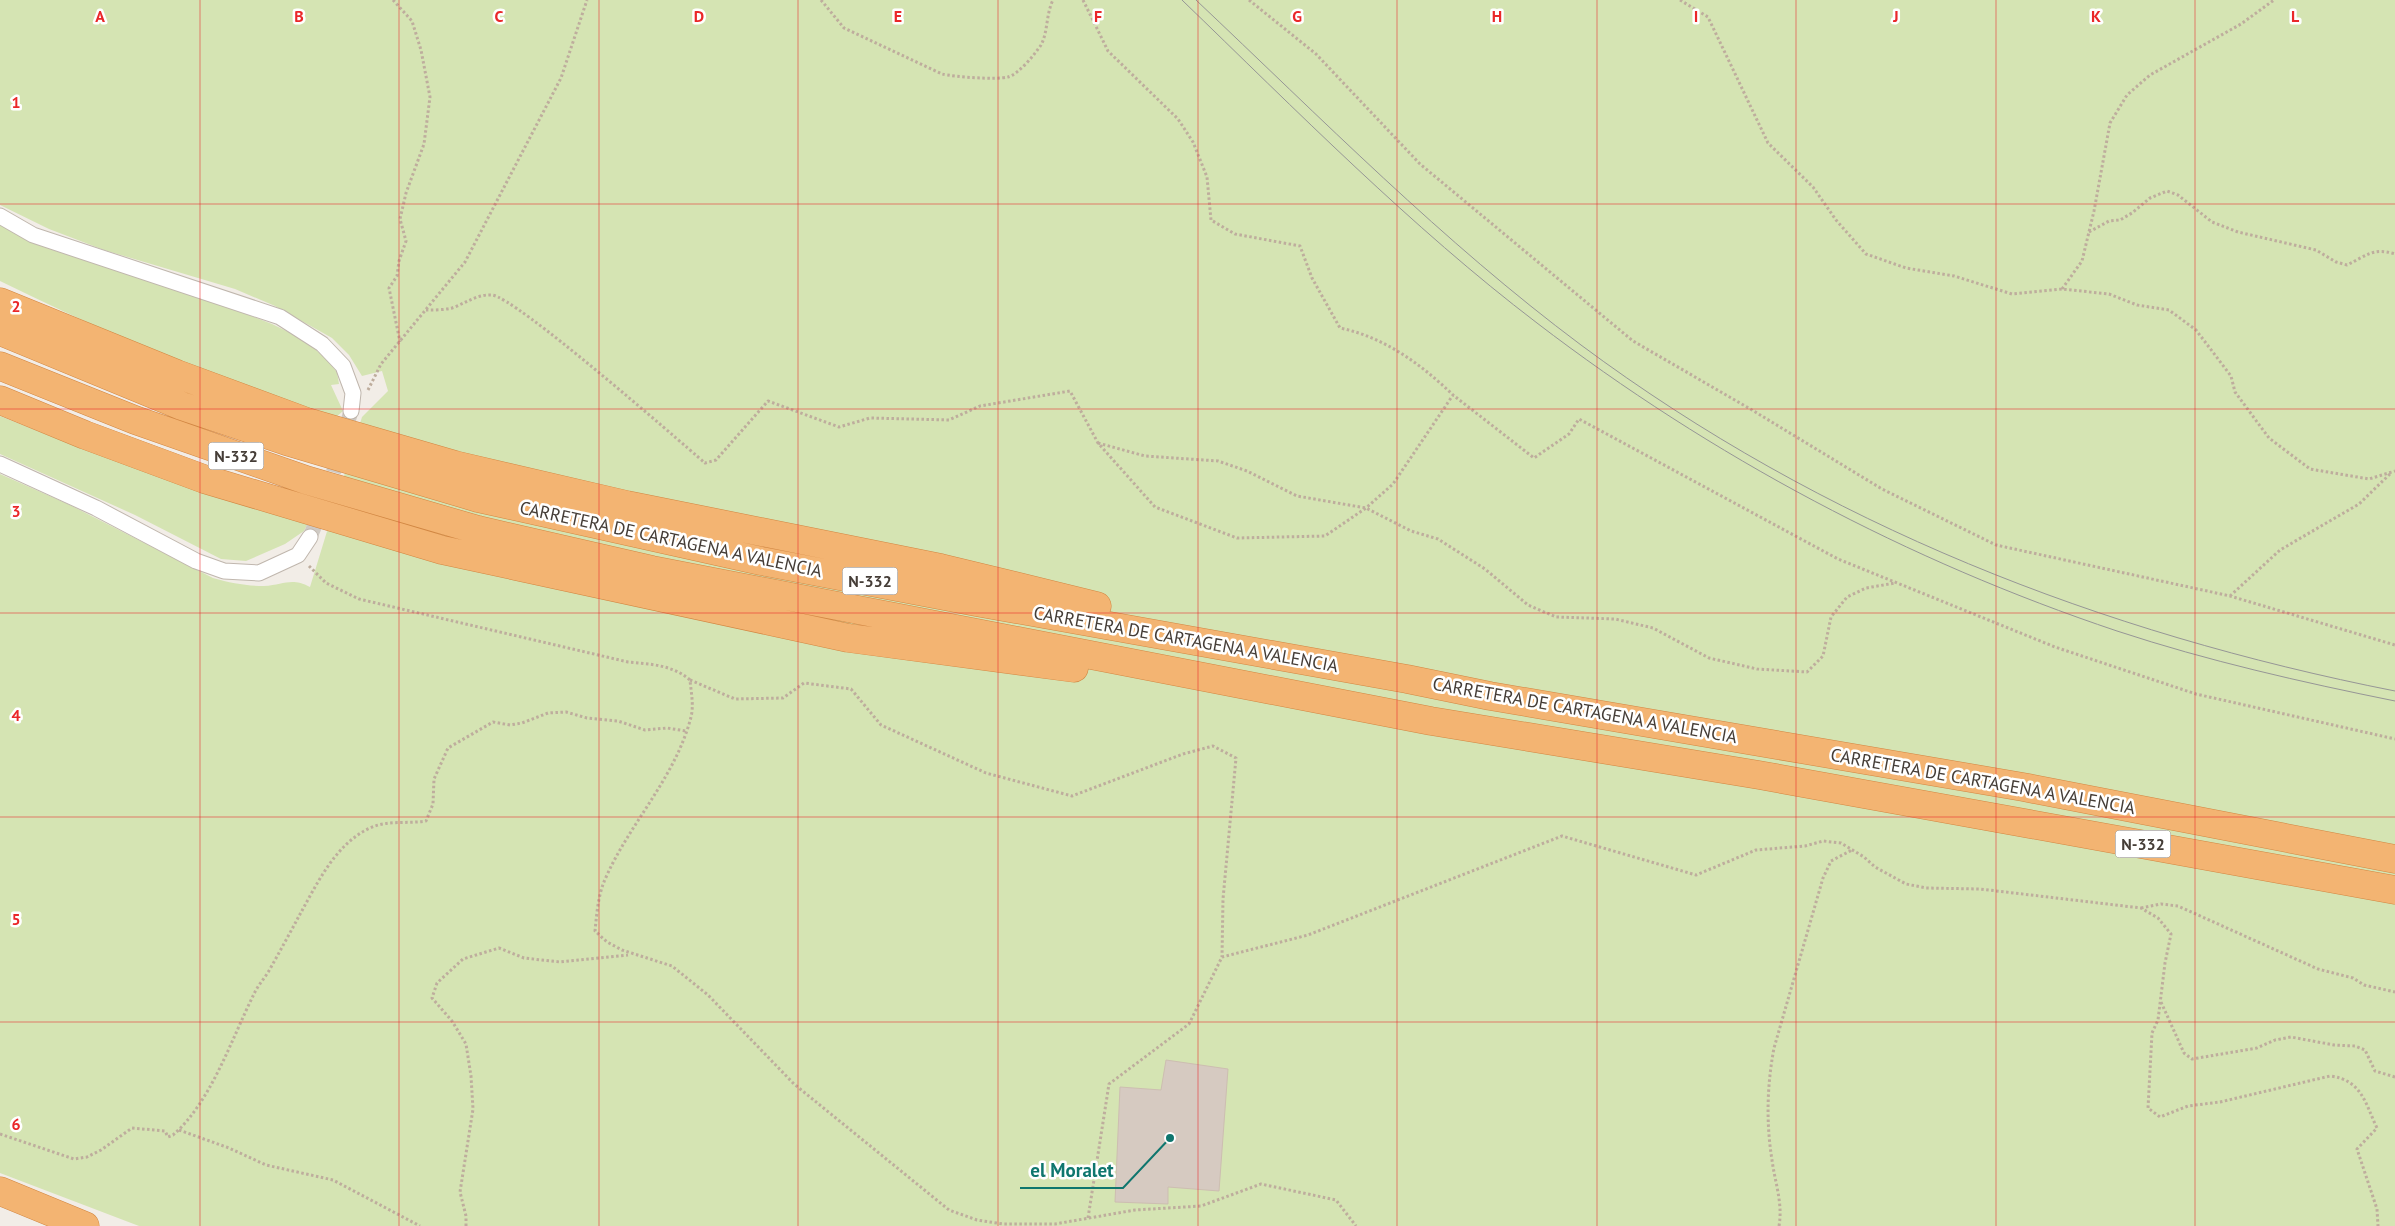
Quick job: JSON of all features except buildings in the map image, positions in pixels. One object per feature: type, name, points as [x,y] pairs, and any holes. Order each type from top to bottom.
[{"type":"highway","points":[[0,302],[177,374],[307,422],[455,465],[627,505],[941,568],[1106,609],[1285,646],[1407,679]]},
{"type":"highway","name":"CARRETERA DE CARTAGENA A VALENCIA","points":[[0,331],[182,406],[286,441],[478,498],[761,561],[976,602],[1407,679],[1490,696],[2023,787],[2395,859]]},
{"type":"highway","name":"CARRETERA DE CARTAGENA A VALENCIA","points":[[0,366],[135,420],[306,480],[478,530],[652,570],[1310,696],[1431,721],[1759,775],[2395,890]]},
{"type":"highway","name":"N-332","points":[[0,400],[85,435],[204,479],[442,550],[848,638],[1111,673],[1310,696]]},
{"type":"highway","points":[[0,1191],[85,1226]]},
{"type":"street","points":[[0,216],[33,235],[280,317],[322,344],[343,366],[353,393],[351,411]]},
{"type":"street","points":[[0,464],[96,508],[196,561],[224,571],[259,573],[298,555],[310,537]]},
{"type":"path","points":[[393,0],[412,21],[421,50],[430,97],[424,144],[406,193],[400,219],[406,241],[399,260],[397,276],[389,288],[400,342]]},
{"type":"path","points":[[353,393],[370,390],[381,364],[465,262],[561,78],[586,0]]},
{"type":"path","points":[[821,0],[844,28],[942,74],[954,77],[1008,77],[1018,70],[1041,44],[1052,0]]},
{"type":"path","points":[[1083,0],[1108,51],[1178,119],[1193,142],[1207,178],[1211,220],[1235,234],[1300,246],[1312,278],[1340,328],[1354,331],[1392,348],[1426,369],[1453,395],[1534,458],[1569,434],[1579,419],[1838,560],[2055,647],[2196,694],[2395,739]]},
{"type":"path","points":[[1249,0],[1316,54],[1420,164],[1633,341],[1882,489],[1996,545],[2230,596],[2395,645]]},
{"type":"path","points":[[1680,0],[1708,16],[1768,143],[1813,186],[1836,220],[1866,254],[1906,268],[1954,276],[2012,294],[2062,289],[2110,294],[2137,305],[2169,310],[2196,330],[2231,376],[2235,392],[2268,438],[2310,469],[2369,479],[2390,474]]},
{"type":"path","points":[[2062,289],[2082,261],[2110,123],[2127,95],[2150,75],[2241,24],[2274,0]]},
{"type":"path","points":[[2089,232],[2109,221],[2120,220],[2150,198],[2167,191],[2178,195],[2212,222],[2238,232],[2316,250],[2342,264],[2347,265],[2366,254],[2384,251],[2395,254]]},
{"type":"path","points":[[426,310],[452,308],[464,301],[493,295],[506,301],[544,329],[705,462],[716,460],[768,401],[839,427],[870,418],[949,420],[980,406],[1070,391],[1098,443],[1155,506],[1237,538],[1325,536],[1366,508],[1393,484],[1453,395]]},
{"type":"path","points":[[1098,443],[1144,456],[1218,461],[1247,471],[1297,496],[1366,508],[1411,531],[1438,539],[1485,570],[1528,604],[1556,617],[1615,619],[1653,628],[1709,658],[1758,669],[1807,672],[1823,656],[1832,617],[1847,598],[1866,588],[1896,583]]},
{"type":"path","points":[[2230,596],[2280,550],[2359,504],[2395,471]]},
{"type":"path","points":[[298,555],[326,583],[359,600],[628,662],[652,664],[679,670],[690,680],[736,699],[783,698],[804,682],[851,689],[881,725],[986,773],[1072,796],[1183,754],[1213,746],[1236,758],[1223,899],[1222,957],[1189,1024],[1109,1084],[1088,1218]]},
{"type":"path","points":[[690,680],[691,716],[673,764],[606,876],[597,903],[595,931],[606,942],[622,950],[672,966],[708,995],[794,1084],[949,1210],[977,1220],[1003,1224],[1055,1224],[1135,1210],[1201,1206],[1261,1184],[1336,1200],[1356,1226]]},
{"type":"path","points":[[0,1134],[74,1159],[87,1157],[101,1150],[119,1135],[132,1128],[165,1131],[168,1137],[173,1135],[199,1105],[213,1081],[254,993],[270,970],[316,885],[334,857],[352,839],[370,828],[390,823],[426,821],[433,804],[434,780],[441,759],[448,748],[457,741],[493,722],[516,724],[548,714],[566,712],[587,718],[618,721],[645,730],[667,728],[686,731]]},
{"type":"path","points":[[1222,957],[1308,935],[1562,836],[1696,875],[1756,850],[1805,846],[1823,841],[1841,843],[1864,857],[1874,867],[1906,884],[1926,888],[1980,889],[2140,908],[2160,904],[2178,906],[2318,969],[2353,978],[2364,985],[2395,992]]},
{"type":"path","points":[[1778,1226],[1779,1196],[1772,1161],[1768,1122],[1770,1068],[1774,1048],[1823,878],[1831,861],[1852,850]]},
{"type":"path","points":[[2140,908],[2158,918],[2172,934],[2165,962],[2158,1020],[2152,1033],[2148,1108],[2160,1117],[2188,1106],[2220,1102],[2330,1076],[2342,1077],[2358,1087],[2377,1128],[2357,1148],[2377,1209],[2378,1226]]},
{"type":"path","points":[[466,1226],[466,1216],[460,1192],[473,1109],[471,1076],[466,1044],[452,1020],[432,998],[437,983],[463,960],[499,948],[524,958],[560,962],[628,955]]},
{"type":"path","points":[[2160,1001],[2184,1053],[2192,1059],[2249,1050],[2291,1037],[2360,1048],[2365,1050],[2369,1056],[2375,1071],[2395,1077]]},
{"type":"path","points":[[179,1130],[229,1148],[266,1165],[333,1180],[420,1226]]},
{"type":"green space","points":[[0,0],[2395,0],[2395,1226],[139,1226],[0,1173],[0,474],[70,505],[213,578],[232,583],[264,586],[298,582],[310,587],[362,417],[388,391],[382,371],[362,376],[349,355],[332,338],[275,306],[235,289],[104,250],[49,229],[0,205]]},
{"type":"green space","points":[[0,225],[50,249],[220,304],[272,324],[305,340],[337,372],[339,384],[331,385],[343,411],[334,419],[249,390],[123,338],[0,281]]},
{"type":"green space","points":[[0,416],[91,452],[308,523],[304,531],[285,544],[246,561],[221,559],[135,515],[0,454]]},
{"type":"tunnel","points":[[310,537],[326,498],[351,411]]},
{"type":"tram line","points":[[1182,0],[1399,208],[1490,286],[1604,372],[1672,418],[1742,461],[1814,501],[1888,538],[1963,572],[2039,603],[2117,631],[2186,652],[2290,678],[2395,701]]},
{"type":"tram line","points":[[1196,0],[1431,222],[1530,305],[1581,345],[1673,409],[1769,467],[1867,518],[1969,564],[2072,603],[2178,638],[2286,667],[2395,691]]},
{"type":"place","name":"el Moralet","points":[[1170,1138]]}]
